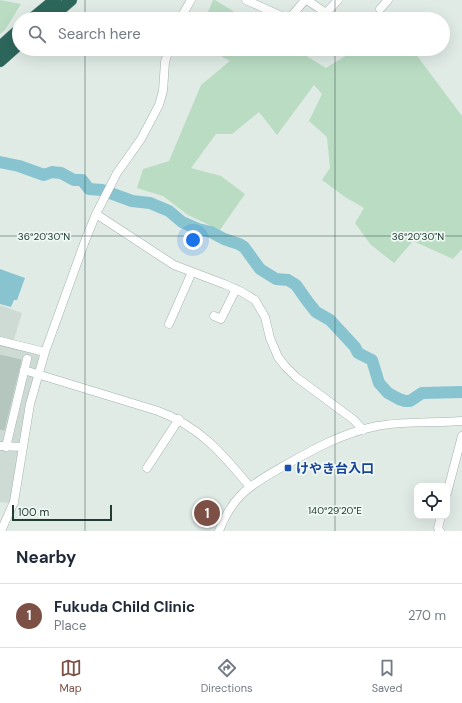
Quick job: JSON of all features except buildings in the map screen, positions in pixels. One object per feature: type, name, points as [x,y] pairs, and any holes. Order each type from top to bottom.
[{"type":"highway","points":[[40,12],[55,0]]},
{"type":"highway","points":[[57,12],[71,0]]},
{"type":"highway","points":[[0,47],[12,36]]},
{"type":"highway","points":[[0,61],[12,50]]},
{"type":"street","points":[[184,12],[191,0]]},
{"type":"street","points":[[246,0],[273,12]]},
{"type":"street","points":[[295,12],[306,0],[324,12]]},
{"type":"street","points":[[327,12],[338,0]]},
{"type":"street","points":[[380,9],[388,0]]},
{"type":"street","points":[[1,531],[14,502],[30,404],[45,352],[96,214],[117,173],[141,139],[159,105],[163,92],[167,56]]},
{"type":"street","points":[[96,214],[174,265],[236,289],[255,300],[265,317],[270,338],[278,356],[285,366],[296,377],[354,420],[363,430]]},
{"type":"street","points":[[169,324],[192,272]]},
{"type":"street","points":[[214,316],[221,319],[236,289]]},
{"type":"street","points":[[0,341],[45,352]]},
{"type":"street","points":[[23,448],[3,446],[27,359]]},
{"type":"street","points":[[24,370],[158,411],[178,419],[199,432],[224,456],[250,487]]},
{"type":"street","points":[[147,468],[178,419]]},
{"type":"street","points":[[219,531],[228,511],[250,487],[326,443],[342,436],[390,424],[462,421]]},
{"type":"street","points":[[450,483],[462,436]]},
{"type":"street","points":[[440,519],[438,528],[440,531]]},
{"type":"shaded area","points":[[0,305],[22,313],[12,346],[36,351],[40,360],[26,406],[10,503],[0,502]]},
{"type":"green space","points":[[0,0],[21,4],[16,12],[12,12],[12,19],[5,30],[0,34]]},
{"type":"green space","points":[[213,0],[215,0],[235,12],[208,12]]},
{"type":"green space","points":[[221,56],[306,56],[326,68],[346,56],[417,56],[462,116],[462,249],[453,259],[413,241],[394,263],[370,244],[355,223],[364,208],[345,197],[322,180],[330,168],[327,137],[309,121],[322,94],[314,85],[277,135],[259,112],[232,134],[216,134],[191,168],[221,176],[245,194],[220,230],[188,215],[163,196],[137,188],[143,169],[169,161],[201,85],[230,61]]},
{"type":"water","points":[[0,269],[25,278],[17,300],[14,300],[11,307],[0,304]]},
{"type":"waterway","points":[[0,162],[19,166],[44,175],[52,172],[61,173],[74,180],[82,180],[89,189],[102,190],[132,201],[150,203],[169,211],[182,222],[239,244],[244,247],[260,269],[276,279],[288,280],[296,285],[316,312],[330,320],[355,347],[358,353],[372,360],[379,383],[388,393],[399,399],[410,401],[422,393],[462,392]]},
{"type":"place","name":"けやき台入口","points":[[288,468]]},
{"type":"place","name":"Fukuda Child Clinic","points":[[207,513]]}]
